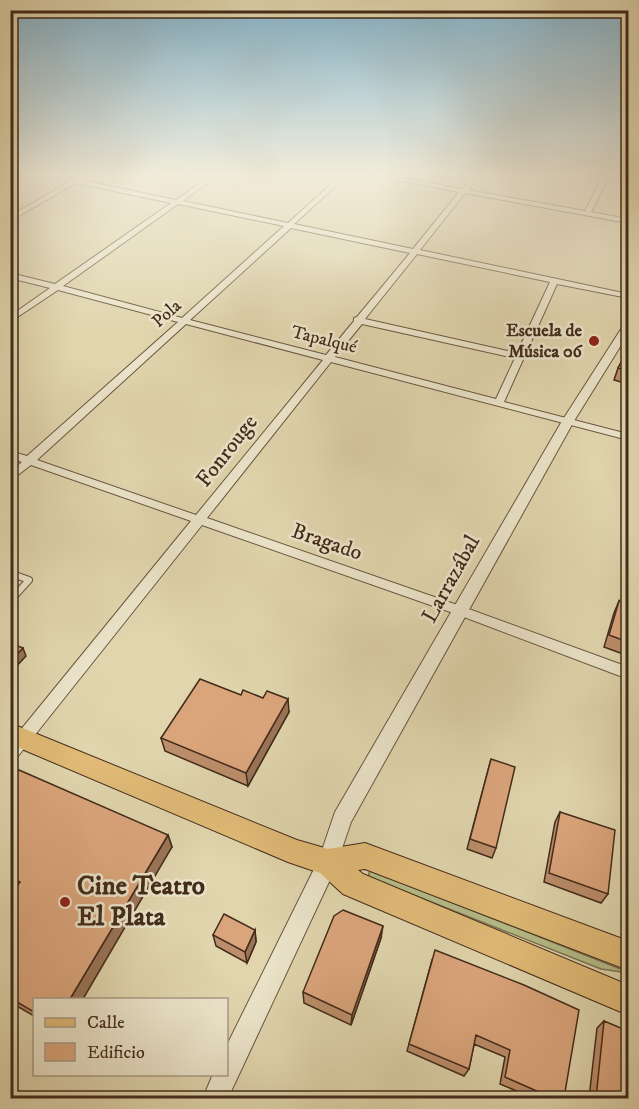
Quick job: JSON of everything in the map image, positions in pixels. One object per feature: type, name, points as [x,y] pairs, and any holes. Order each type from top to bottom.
[{"type":"main road","points":[[15,742],[297,853],[328,862],[353,884],[628,1000]]},
{"type":"main road","points":[[328,862],[365,856],[628,955]]},
{"type":"street","points":[[10,320],[142,226]]},
{"type":"street","points":[[289,226],[628,296]]},
{"type":"street","name":"Pola","points":[[10,478],[289,226]]},
{"type":"street","name":"Fonrouge","points":[[15,742],[199,520],[357,320],[435,226]]},
{"type":"street","name":"Tapalqué","points":[[10,275],[628,437]]},
{"type":"street","points":[[500,403],[555,281]]},
{"type":"street","points":[[357,320],[521,357]]},
{"type":"street","name":"Larrazábal","points":[[228,1071],[328,862],[342,819],[568,421],[628,326]]},
{"type":"street","name":"Bragado","points":[[10,454],[461,611],[628,673]]},
{"type":"street","name":"Larrazábal","points":[[215,1098],[226,1076]]},
{"type":"lane","points":[[10,573],[29,580],[10,601]]},
{"type":"green space","points":[[370,870],[628,973],[601,969],[368,877]]},
{"type":"building","points":[[628,350],[628,371],[618,368]]},
{"type":"building","points":[[619,601],[628,604],[628,642],[609,635]]},
{"type":"building","points":[[10,643],[23,648],[10,661]]},
{"type":"building","points":[[200,679],[241,695],[243,690],[263,698],[267,691],[288,699],[246,773],[161,738]]},
{"type":"building","points":[[491,759],[515,767],[496,848],[470,839]]},
{"type":"building","points":[[19,770],[168,835],[71,998],[33,998],[33,1011],[10,998],[10,895],[20,882],[10,877],[10,772]]},
{"type":"building","points":[[560,812],[615,830],[608,894],[549,873]]},
{"type":"building","points":[[343,910],[383,926],[352,1015],[303,992],[334,916]]},
{"type":"building","points":[[224,914],[255,930],[245,952],[213,935]]},
{"type":"building","points":[[435,950],[524,985],[579,1010],[564,1098],[538,1098],[539,1092],[505,1077],[510,1050],[476,1035],[469,1069],[409,1044]]},
{"type":"building","points":[[604,1021],[628,1031],[624,1098],[596,1098]]},
{"type":"place","name":"Escuela de Música 06","points":[[594,341]]},
{"type":"place","name":"Cine Teatro El Plata","points":[[65,902]]}]
